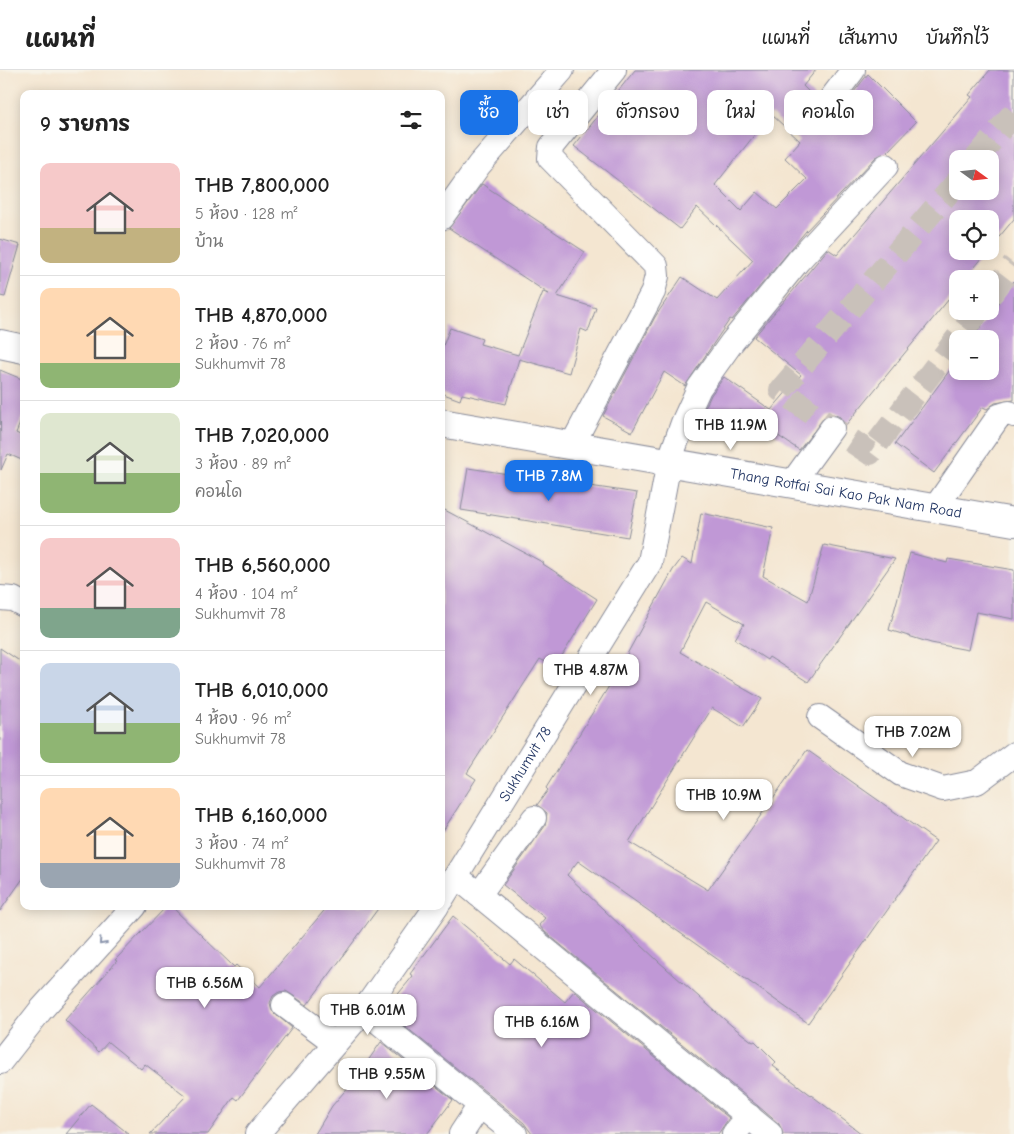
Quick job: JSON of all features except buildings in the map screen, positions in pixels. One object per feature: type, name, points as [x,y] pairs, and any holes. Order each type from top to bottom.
[{"type":"main road","points":[[0,344],[20,348]]},
{"type":"main road","name":"Thang Rotfai Sai Kao Pak Nam Road","points":[[445,424],[935,508],[1012,517]]},
{"type":"street","points":[[445,212],[479,165],[562,70]]},
{"type":"street","points":[[572,445],[653,292],[657,276],[656,266],[550,158],[551,147],[614,70]]},
{"type":"street","points":[[838,90],[853,70]]},
{"type":"street","name":"Sukhumvit 78","points":[[445,894],[650,562],[669,462],[683,423],[700,388],[732,342],[798,262],[886,166]]},
{"type":"street","points":[[935,508],[999,416],[1009,413],[1014,415]]},
{"type":"street","points":[[792,483],[832,428]]},
{"type":"street","points":[[0,598],[13,599],[20,603]]},
{"type":"street","points":[[820,717],[901,774],[943,789],[977,782],[1014,754]]},
{"type":"street","points":[[479,895],[534,818]]},
{"type":"street","points":[[457,877],[741,1125],[770,1134]]},
{"type":"street","points":[[0,1062],[40,1010],[131,910]]},
{"type":"street","points":[[257,1134],[364,1010],[434,910]]},
{"type":"street","points":[[284,1005],[336,1044]]},
{"type":"street","points":[[364,1010],[515,1134]]},
{"type":"street","points":[[461,1134],[480,1105]]},
{"type":"tunnel","points":[[983,150],[1014,113]]},
{"type":"tunnel","points":[[949,192],[781,390],[832,428],[870,453],[971,320]]},
{"type":"tunnel","points":[[999,283],[1014,264]]}]
